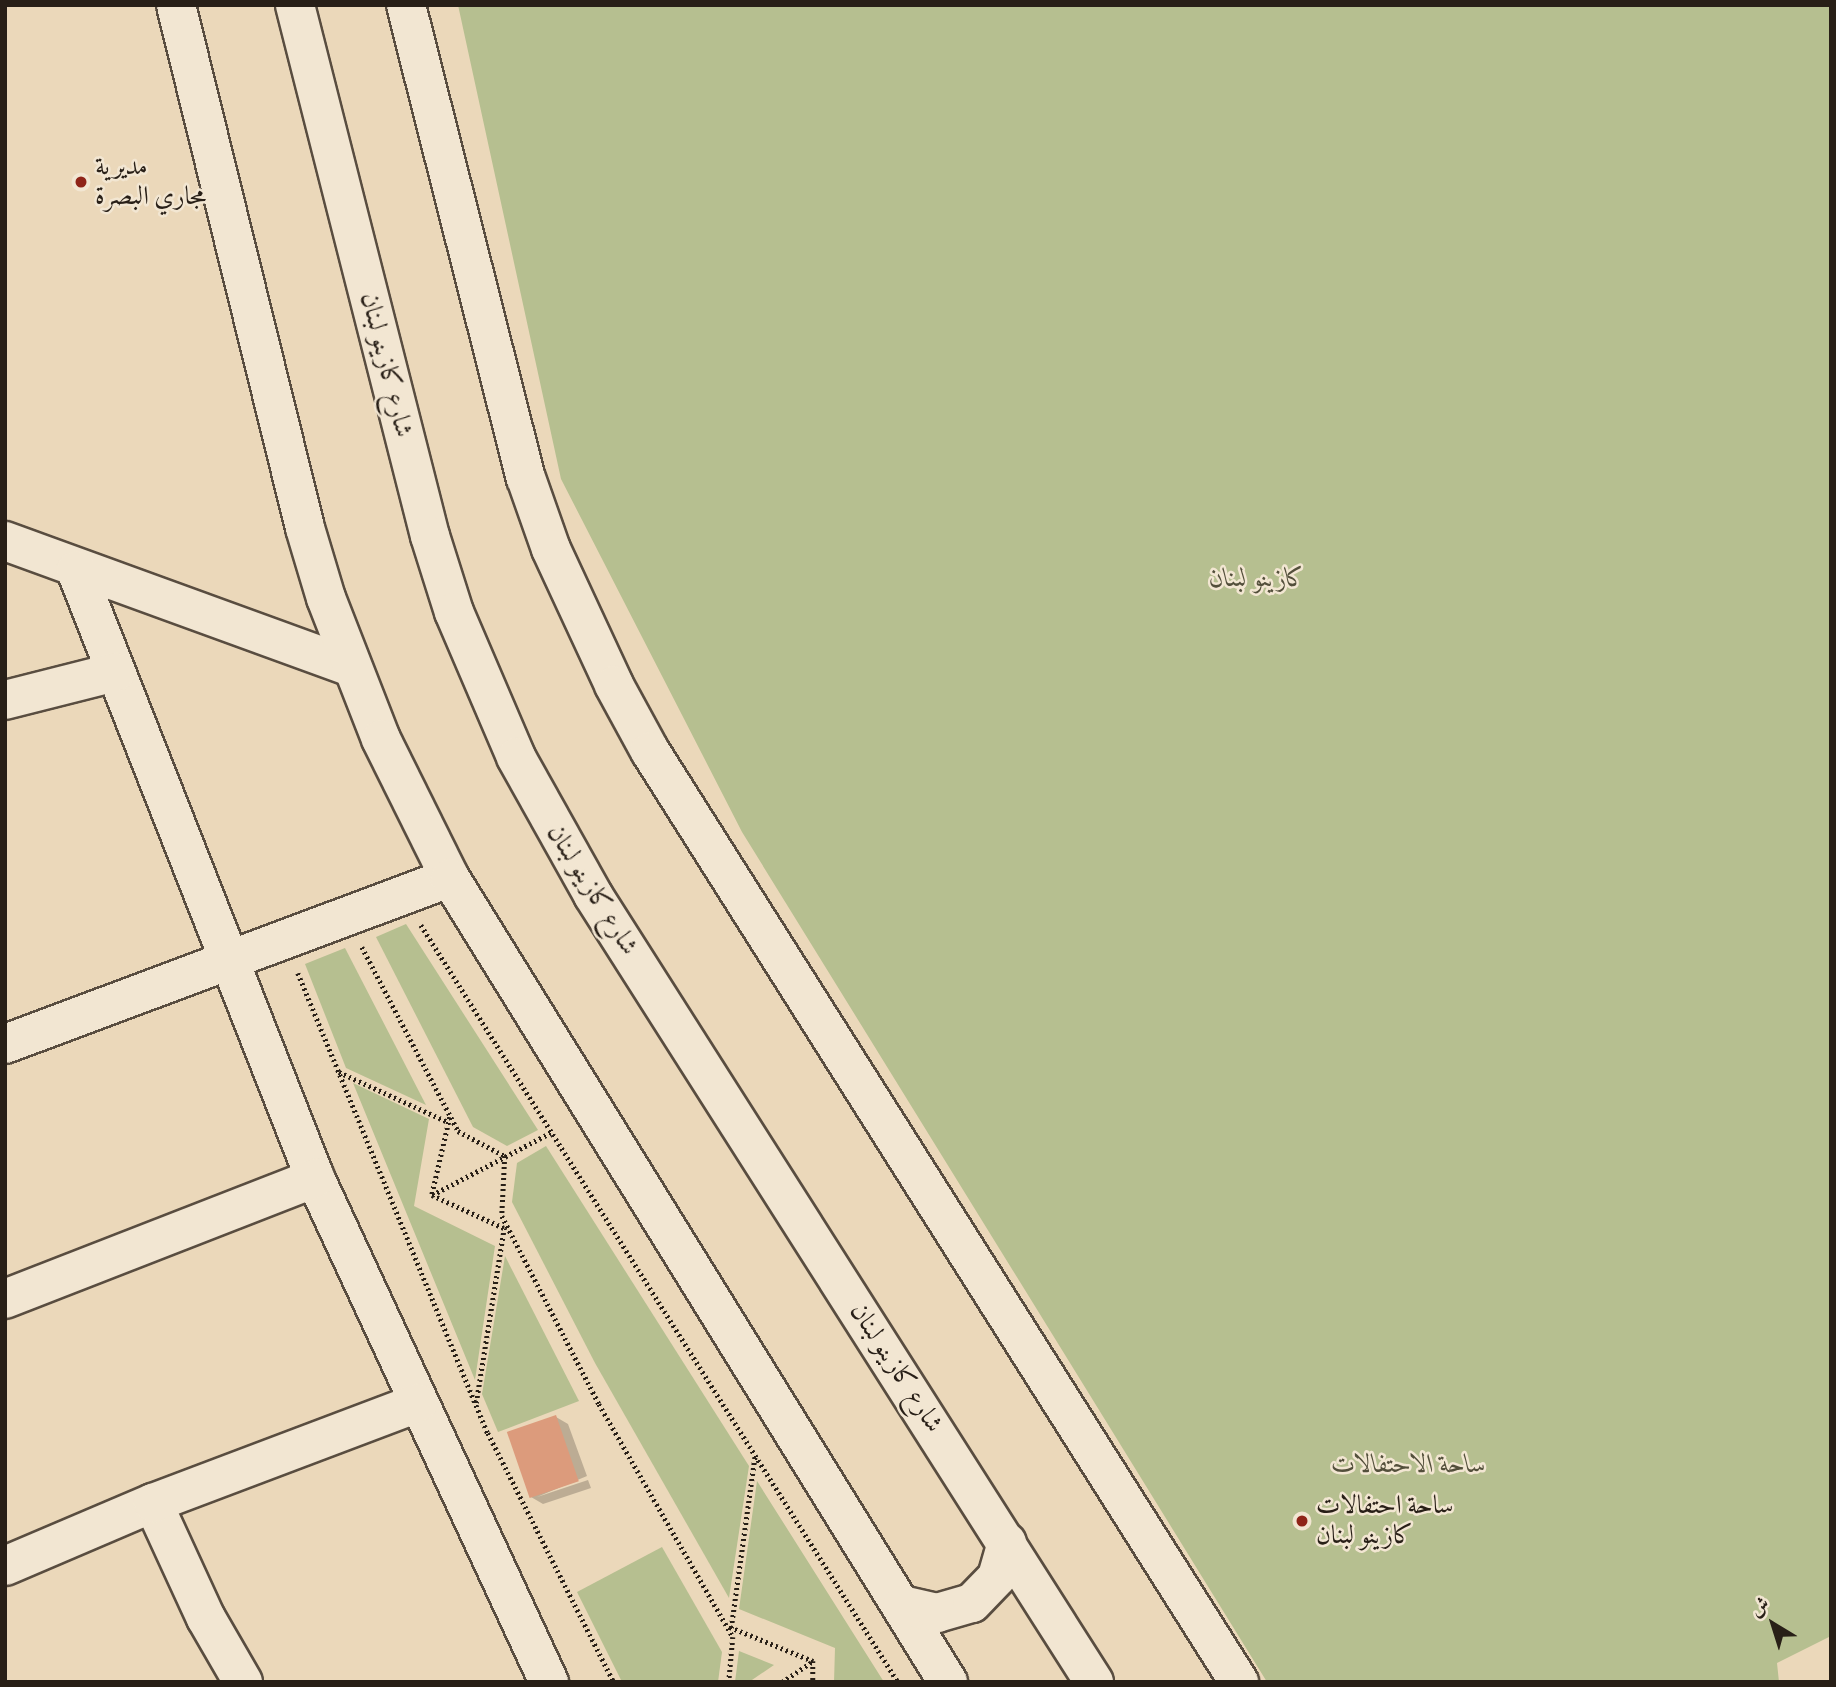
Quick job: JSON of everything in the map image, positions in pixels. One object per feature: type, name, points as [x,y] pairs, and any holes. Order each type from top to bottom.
[{"type":"street","points":[[176,5],[304,528],[351,667],[381,739],[450,878],[948,1682]]},
{"type":"street","name":"شارع كازينو لبنان","points":[[295,5],[430,536],[454,612],[516,757],[593,895],[1094,1682]]},
{"type":"street","points":[[406,5],[522,466],[551,549],[603,663],[650,751],[1239,1682]]},
{"type":"street","points":[[5,541],[76,570],[351,667]]},
{"type":"street","points":[[76,570],[315,1178],[549,1682]]},
{"type":"street","points":[[5,700],[117,672]]},
{"type":"street","points":[[5,1044],[229,958],[450,878]]},
{"type":"street","points":[[5,1298],[315,1178]]},
{"type":"street","points":[[5,1566],[153,1503],[418,1403]]},
{"type":"street","points":[[153,1503],[206,1618],[243,1682]]},
{"type":"street","points":[[902,1605],[937,1613],[972,1603],[997,1577],[1007,1542]]},
{"type":"path","points":[[417,921],[898,1682]]},
{"type":"path","points":[[355,934],[457,1131],[505,1156]]},
{"type":"path","points":[[297,971],[476,1403],[614,1682]]},
{"type":"path","points":[[338,1071],[449,1119]]},
{"type":"path","points":[[432,1195],[449,1119]]},
{"type":"path","points":[[432,1195],[552,1132]]},
{"type":"path","points":[[505,1156],[502,1216],[507,1229],[599,1404],[733,1637],[729,1682]]},
{"type":"path","points":[[432,1195],[507,1229]]},
{"type":"path","points":[[476,1403],[507,1229]]},
{"type":"path","points":[[728,1627],[755,1455]]},
{"type":"path","points":[[728,1627],[813,1661]]},
{"type":"path","points":[[782,1682],[813,1661]]},
{"type":"path","points":[[813,1661],[813,1682]]},
{"type":"green space","name":"كازينو لبنان","points":[[458,5],[1831,5],[1831,1636],[1777,1663],[1779,1682],[1267,1682],[742,832],[561,479]]},
{"type":"green space","points":[[406,924],[538,1130],[507,1146],[473,1127],[376,937]]},
{"type":"green space","points":[[345,948],[426,1105],[346,1068],[305,964]]},
{"type":"green space","points":[[353,1083],[429,1119],[414,1206],[495,1246],[475,1380]]},
{"type":"green space","points":[[546,1146],[749,1466],[729,1598],[595,1363],[512,1202],[517,1163]]},
{"type":"green space","points":[[505,1256],[579,1401],[498,1432],[482,1394]]},
{"type":"green space","points":[[757,1481],[884,1682],[834,1682],[835,1648],[739,1609]]},
{"type":"green space","points":[[662,1547],[722,1652],[718,1682],[622,1682],[577,1592]]},
{"type":"green space","points":[[739,1651],[774,1665],[749,1682],[735,1682]]},
{"type":"building","points":[[556,1415],[579,1481],[530,1498],[507,1432]]},
{"type":"place","name":"مديرية مجاري البصرة","points":[[81,182]]},
{"type":"place","name":"ساحة احتفالات كازينو لبنان","points":[[1302,1521]]},
{"type":"park label","name":"ساحة الاحتفالات","points":[[1409,1465]]}]
